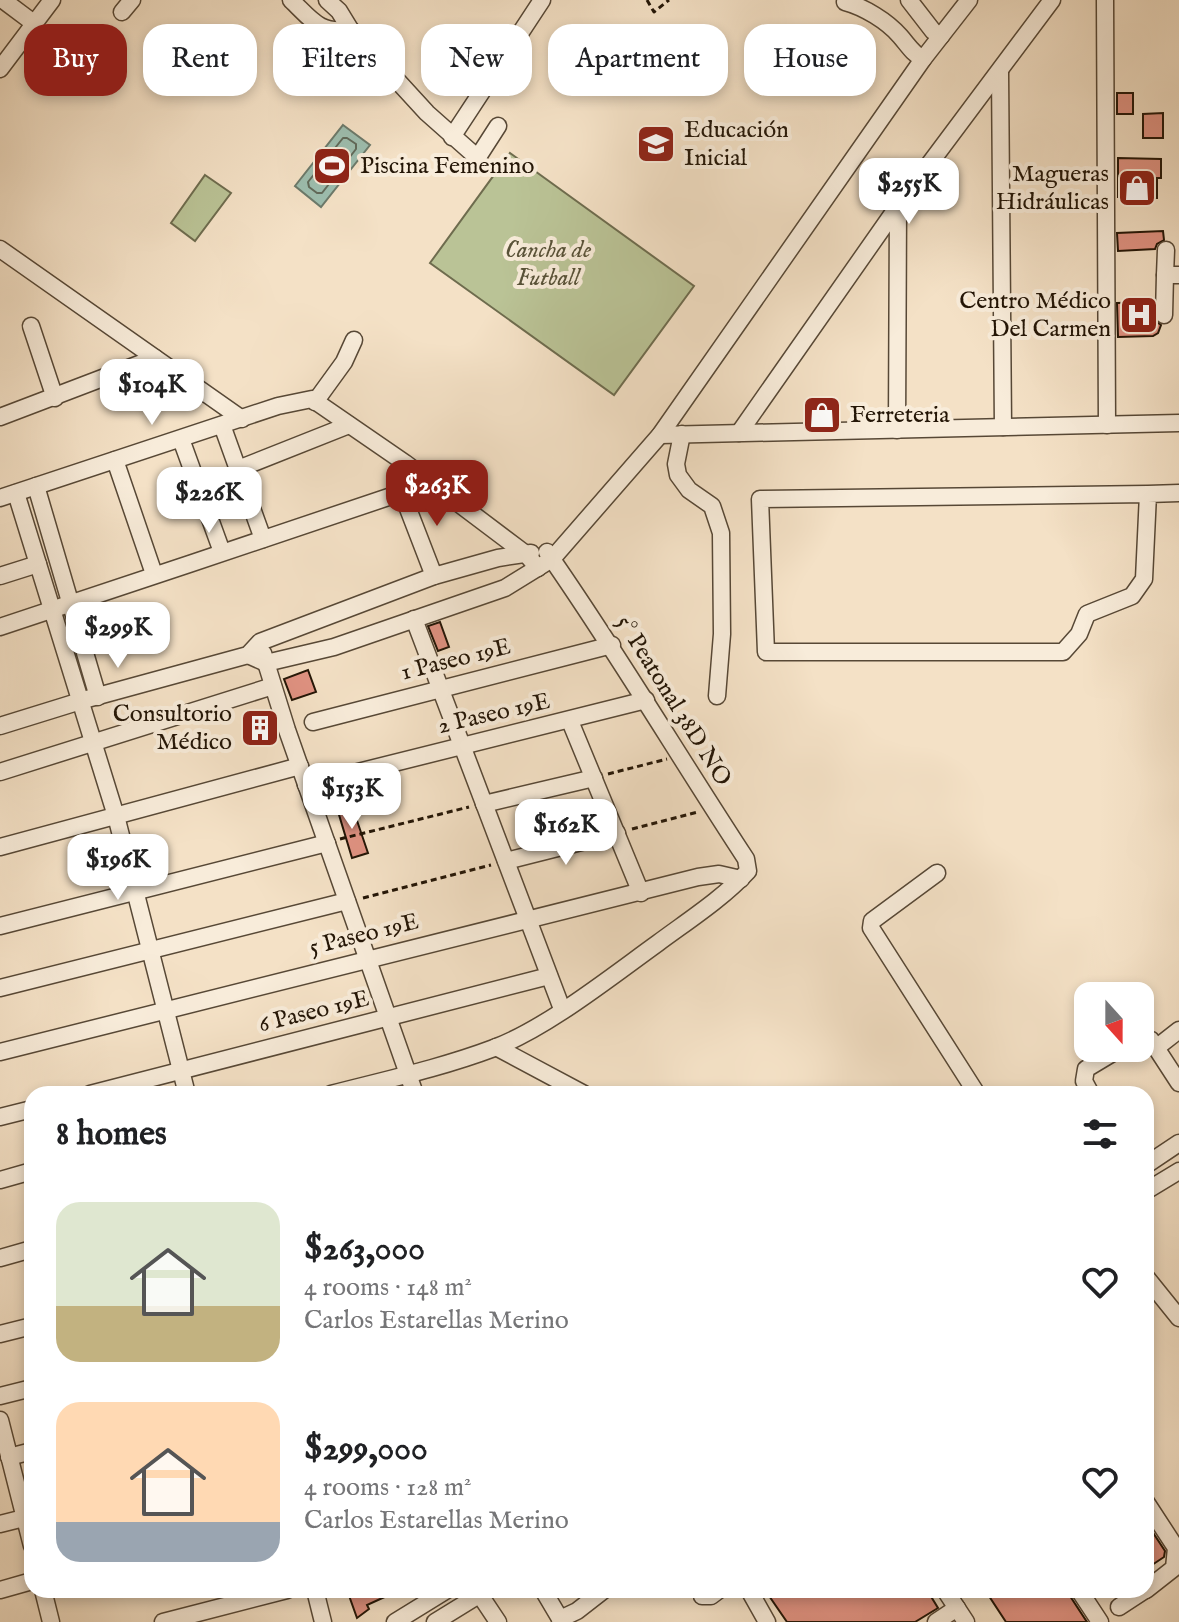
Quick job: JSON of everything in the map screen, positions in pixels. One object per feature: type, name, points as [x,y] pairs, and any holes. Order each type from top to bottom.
[{"type":"street","points":[[3,0],[35,24],[52,0]]},
{"type":"street","points":[[291,0],[316,24]]},
{"type":"street","points":[[327,0],[347,24]]},
{"type":"street","points":[[452,137],[542,0]]},
{"type":"street","points":[[909,0],[933,31],[941,36]]},
{"type":"street","points":[[248,655],[266,663],[334,647],[505,588],[550,556],[660,435],[923,59],[969,0]]},
{"type":"street","points":[[739,433],[898,206],[1052,0]]},
{"type":"street","points":[[1105,0],[1107,425]]},
{"type":"street","points":[[845,2],[857,5],[898,33],[916,56],[923,59]]},
{"type":"street","points":[[0,69],[24,38]]},
{"type":"street","points":[[1000,72],[1003,427]]},
{"type":"street","points":[[405,89],[452,137],[478,157],[498,126]]},
{"type":"street","points":[[897,430],[898,206]]},
{"type":"street","points":[[0,249],[242,419]]},
{"type":"street","points":[[1164,315],[1172,275],[1166,250]]},
{"type":"street","points":[[31,326],[55,398]]},
{"type":"street","points":[[315,402],[344,362],[354,340]]},
{"type":"street","points":[[0,417],[155,358]]},
{"type":"street","points":[[203,391],[238,469],[263,539]]},
{"type":"street","points":[[7,495],[295,401],[312,399],[527,555]]},
{"type":"street","points":[[660,435],[1179,423]]},
{"type":"street","points":[[238,469],[349,425]]},
{"type":"street","points":[[682,434],[676,464],[678,475],[689,490],[712,506],[721,533],[722,634],[717,696]]},
{"type":"street","points":[[181,439],[222,552]]},
{"type":"street","points":[[115,460],[154,574]]},
{"type":"street","points":[[0,478],[38,564],[116,816],[185,1086]]},
{"type":"street","points":[[0,627],[430,483]]},
{"type":"street","points":[[36,486],[98,697]]},
{"type":"street","points":[[402,493],[434,576]]},
{"type":"street","points":[[1148,494],[1144,579],[1132,596],[1087,614],[1079,634],[1063,652],[766,652],[760,499],[1179,493]]},
{"type":"street","points":[[0,726],[248,655],[260,642],[434,576],[498,558],[550,556]]},
{"type":"street","name":"5° Peatonal 38D NO","points":[[550,556],[612,645],[678,756],[746,859],[748,871],[741,879]]},
{"type":"street","points":[[0,576],[38,564]]},
{"type":"street","points":[[414,619],[562,1009]]},
{"type":"street","points":[[260,642],[306,785],[412,1086]]},
{"type":"street","name":"1 Paseo 19E","points":[[313,722],[612,645]]},
{"type":"street","points":[[0,772],[273,686]]},
{"type":"street","name":"2 Paseo 19E","points":[[306,785],[646,700]]},
{"type":"street","points":[[570,721],[641,893]]},
{"type":"street","points":[[0,847],[300,766]]},
{"type":"street","points":[[484,804],[594,778]]},
{"type":"street","points":[[506,861],[617,833]]},
{"type":"street","points":[[0,926],[327,843]]},
{"type":"street","points":[[937,873],[872,921],[871,928],[972,1086]]},
{"type":"street","name":"5 Paseo 19E","points":[[0,1052],[719,874],[741,879]]},
{"type":"street","points":[[364,1086],[496,1047],[562,1009],[617,972],[741,879]]},
{"type":"street","points":[[0,988],[347,901]]},
{"type":"street","name":"6 Paseo 19E","points":[[122,1086],[549,976]]},
{"type":"street","points":[[1156,1048],[1179,1030]]},
{"type":"street","points":[[1154,1045],[1178,1080]]},
{"type":"street","points":[[496,1047],[569,1086]]},
{"type":"street","points":[[1087,1086],[1084,1081],[1086,1069],[1098,1062]]},
{"type":"street","points":[[0,1117],[24,1111]]},
{"type":"street","points":[[1154,1160],[1179,1143]]},
{"type":"street","points":[[1154,1186],[1179,1171]]},
{"type":"street","points":[[0,1180],[24,1173]]},
{"type":"street","points":[[0,1258],[24,1251]]},
{"type":"street","points":[[1154,1287],[1179,1318]]},
{"type":"street","points":[[0,1334],[24,1328]]},
{"type":"street","points":[[0,1396],[24,1390]]},
{"type":"street","points":[[0,1420],[24,1504]]},
{"type":"street","points":[[9,1457],[24,1453]]},
{"type":"street","points":[[1154,1514],[1176,1548],[1174,1568],[1154,1584]]},
{"type":"street","points":[[0,1524],[24,1518]]},
{"type":"street","points":[[0,1590],[24,1583]]},
{"type":"street","points":[[45,1598],[51,1622]]},
{"type":"street","points":[[163,1622],[256,1598]]},
{"type":"street","points":[[317,1598],[323,1622]]},
{"type":"street","points":[[395,1622],[434,1598]]},
{"type":"street","points":[[435,1622],[474,1598]]},
{"type":"street","points":[[487,1598],[498,1622]]},
{"type":"street","points":[[548,1598],[561,1620],[594,1598]]},
{"type":"street","points":[[754,1598],[767,1622]]},
{"type":"street","points":[[936,1622],[961,1615],[950,1598]]},
{"type":"street","points":[[1084,1598],[1100,1622]]},
{"type":"street","points":[[1119,1607],[1133,1598]]},
{"type":"path","points":[[647,0],[654,12],[669,0]]},
{"type":"path","points":[[594,778],[678,756]]},
{"type":"path","points":[[327,843],[484,804]]},
{"type":"path","points":[[617,833],[712,808]]},
{"type":"path","points":[[347,901],[506,861]]},
{"type":"green space","name":"Cancha de Futball","points":[[510,153],[694,286],[614,395],[430,263]]},
{"type":"green space","points":[[205,175],[231,193],[195,241],[171,223]]},
{"type":"water","name":"Piscina Femenino","points":[[343,125],[370,145],[321,207],[295,186]]},
{"type":"building","points":[[1117,93],[1133,93],[1133,114],[1117,114]]},
{"type":"building","points":[[1163,113],[1163,138],[1143,138],[1143,114]]},
{"type":"building","points":[[1118,158],[1161,159],[1157,198],[1118,197]]},
{"type":"building","points":[[1163,231],[1164,240],[1155,249],[1118,251],[1117,233]]},
{"type":"building","name":"Centro Médico Del Carmen","points":[[1153,302],[1154,320],[1161,325],[1158,333],[1153,336],[1118,337],[1117,303]]},
{"type":"building","points":[[440,622],[449,647],[438,651],[428,626]]},
{"type":"building","points":[[308,670],[316,692],[292,700],[284,679]]},
{"type":"building","points":[[351,803],[368,853],[352,858],[337,808]]},
{"type":"building","points":[[1154,1534],[1165,1551],[1164,1557],[1154,1564]]},
{"type":"building","points":[[350,1598],[382,1598],[367,1605],[369,1609],[357,1618]]},
{"type":"building","points":[[770,1598],[932,1598],[938,1608],[915,1622],[787,1622]]},
{"type":"building","points":[[990,1598],[1071,1598],[1087,1622],[1006,1622]]},
{"type":"place","name":"Educación Inicial","points":[[656,144]]},
{"type":"place","name":"Piscina Femenino","points":[[332,166]]},
{"type":"place","name":"Magueras Hidráulicas","points":[[1137,188]]},
{"type":"place","name":"Centro Médico Del Carmen","points":[[1139,315]]},
{"type":"place","name":"Ferreteria","points":[[822,415]]},
{"type":"place","name":"Consultorio Médico","points":[[260,728]]}]
